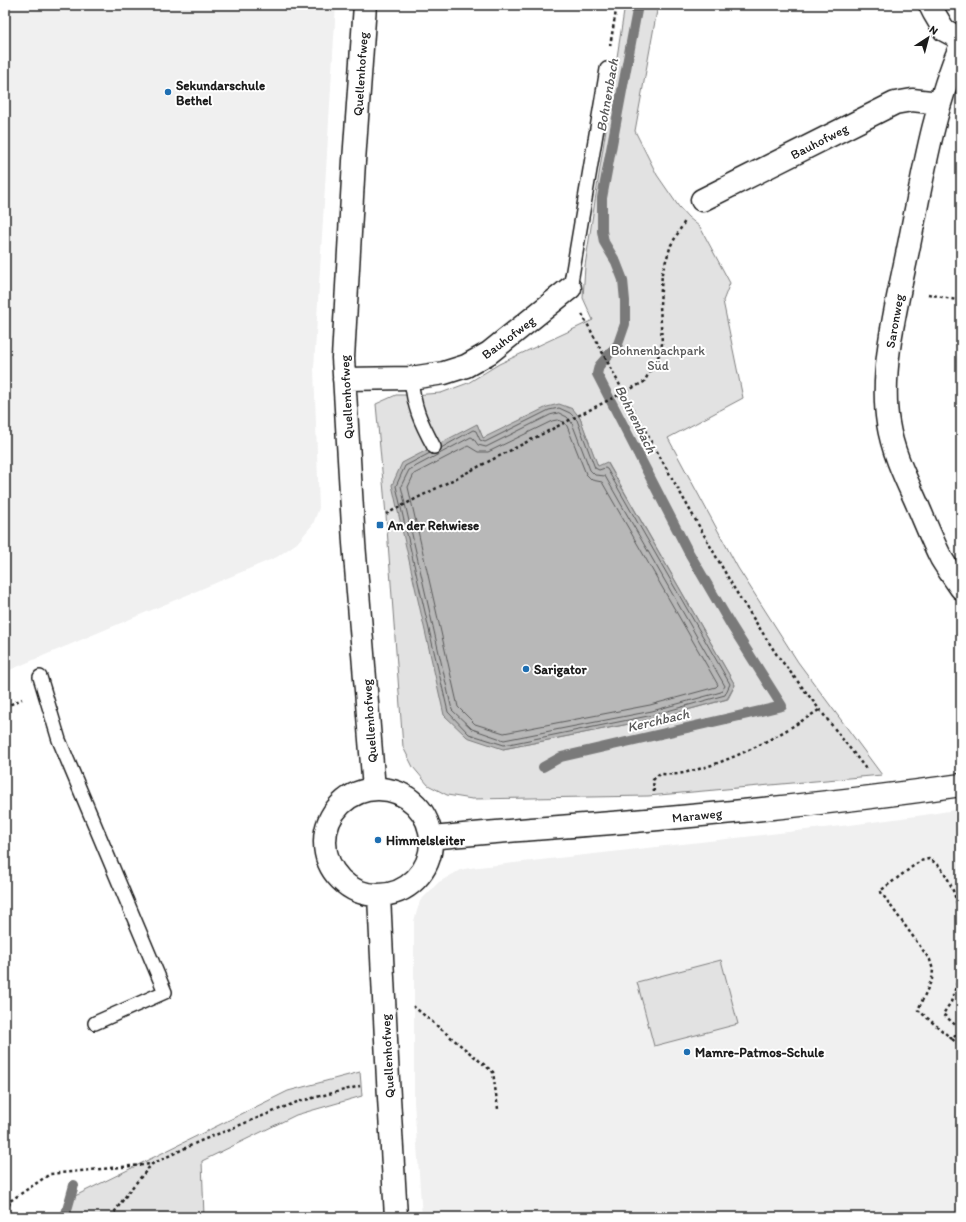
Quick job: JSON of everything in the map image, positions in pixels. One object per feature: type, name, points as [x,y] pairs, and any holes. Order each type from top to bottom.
[{"type":"street","name":"Quellenhofweg","points":[[365,5],[354,161],[343,358],[354,543],[374,789]]},
{"type":"street","points":[[930,5],[944,30],[961,40]]},
{"type":"street","name":"Saronweg","points":[[961,45],[950,71],[940,103],[922,183],[900,289],[888,357],[886,394],[888,423],[898,461],[942,559],[961,588]]},
{"type":"street","name":"Bauhofweg","points":[[702,200],[895,103],[912,100],[940,103]]},
{"type":"street","name":"Bauhofweg","points":[[344,379],[411,378],[444,373],[466,366],[489,353],[570,288]]},
{"type":"street","name":"Maraweg","points":[[432,838],[656,819],[888,796],[961,784]]},
{"type":"street","points":[[374,789],[392,791],[408,798],[421,811],[429,826],[432,838],[429,858],[424,870],[415,881],[392,894],[379,896],[361,893],[345,884],[333,871],[326,854],[326,836],[331,818],[341,804],[356,794],[374,789]]},
{"type":"street","name":"Quellenhofweg","points":[[379,896],[396,1217]]},
{"type":"lane","points":[[570,288],[607,69]]},
{"type":"lane","points":[[411,378],[417,412],[434,447]]},
{"type":"lane","points":[[40,676],[59,740],[165,992],[95,1023]]},
{"type":"path","points":[[607,69],[617,5]]},
{"type":"path","points":[[386,514],[644,382],[659,355],[662,344],[660,305],[662,273],[671,246],[695,206],[702,200]]},
{"type":"path","points":[[570,288],[600,350],[735,590],[777,655],[888,796]]},
{"type":"path","points":[[900,289],[961,301]]},
{"type":"path","points":[[656,819],[652,780],[659,774],[682,774],[749,751],[784,733],[819,710]]},
{"type":"path","points":[[961,921],[955,896],[946,878],[939,865],[929,859],[920,861],[880,891],[930,960],[934,970],[932,979],[918,1010],[961,1046]]},
{"type":"path","points":[[952,1039],[961,1030],[943,1014],[951,1002],[961,971]]},
{"type":"path","points":[[383,980],[493,1072],[498,1110]]},
{"type":"path","points":[[6,1217],[10,1201],[50,1174],[152,1164],[198,1142],[297,1102],[388,1080]]},
{"type":"path","points":[[111,1217],[130,1190],[152,1164]]},
{"type":"path","points":[[5,1200],[10,1201]]},
{"type":"shaded area","points":[[5,5],[336,5],[314,368],[319,508],[313,524],[297,543],[277,557],[5,672]]},
{"type":"shaded area","name":"Mamre-Patmos-Schule","points":[[961,809],[961,1217],[422,1217],[414,1102],[414,921],[420,901],[439,882],[460,870],[470,868],[850,825]]},
{"type":"green space","name":"Bohnenbachpark Süd","points":[[625,5],[658,5],[635,131],[657,175],[679,207],[700,227],[730,283],[723,301],[743,398],[668,438],[738,568],[798,662],[882,775],[648,796],[472,799],[447,795],[428,785],[413,767],[403,747],[386,515],[376,404],[396,395],[441,393],[468,383],[499,364],[593,320],[583,298],[585,266]],"holes":[[[580,418],[598,467],[608,463],[735,685],[728,699],[654,719],[503,749],[477,424],[483,438]]]},
{"type":"green space","points":[[721,960],[738,1024],[654,1046],[637,982]]},
{"type":"green space","points":[[360,1072],[362,1096],[296,1115],[202,1161],[204,1217],[68,1217],[75,1196],[288,1091]]},
{"type":"water","points":[[559,404],[573,409],[580,418],[598,466],[607,462],[735,685],[727,699],[654,719],[503,749],[467,737],[444,715],[392,485],[402,463],[477,424],[483,438],[547,407]]},
{"type":"waterway","name":"Bohnenbach","points":[[543,767],[561,757],[782,706],[731,625],[688,551],[597,374],[599,366],[618,344],[625,324],[623,280],[616,262],[604,242],[602,231],[602,198],[638,5]]},
{"type":"waterway","name":"Kerchbach","points":[[65,1217],[74,1185]]},
{"type":"place","name":"Sekundarschule Bethel","points":[[168,92]]},
{"type":"place","name":"An der Rehwiese","points":[[380,525]]},
{"type":"place","name":"Sarigator","points":[[526,669]]},
{"type":"place","name":"Himmelsleiter","points":[[378,840]]},
{"type":"place","name":"Mamre-Patmos-Schule","points":[[687,1052]]}]
